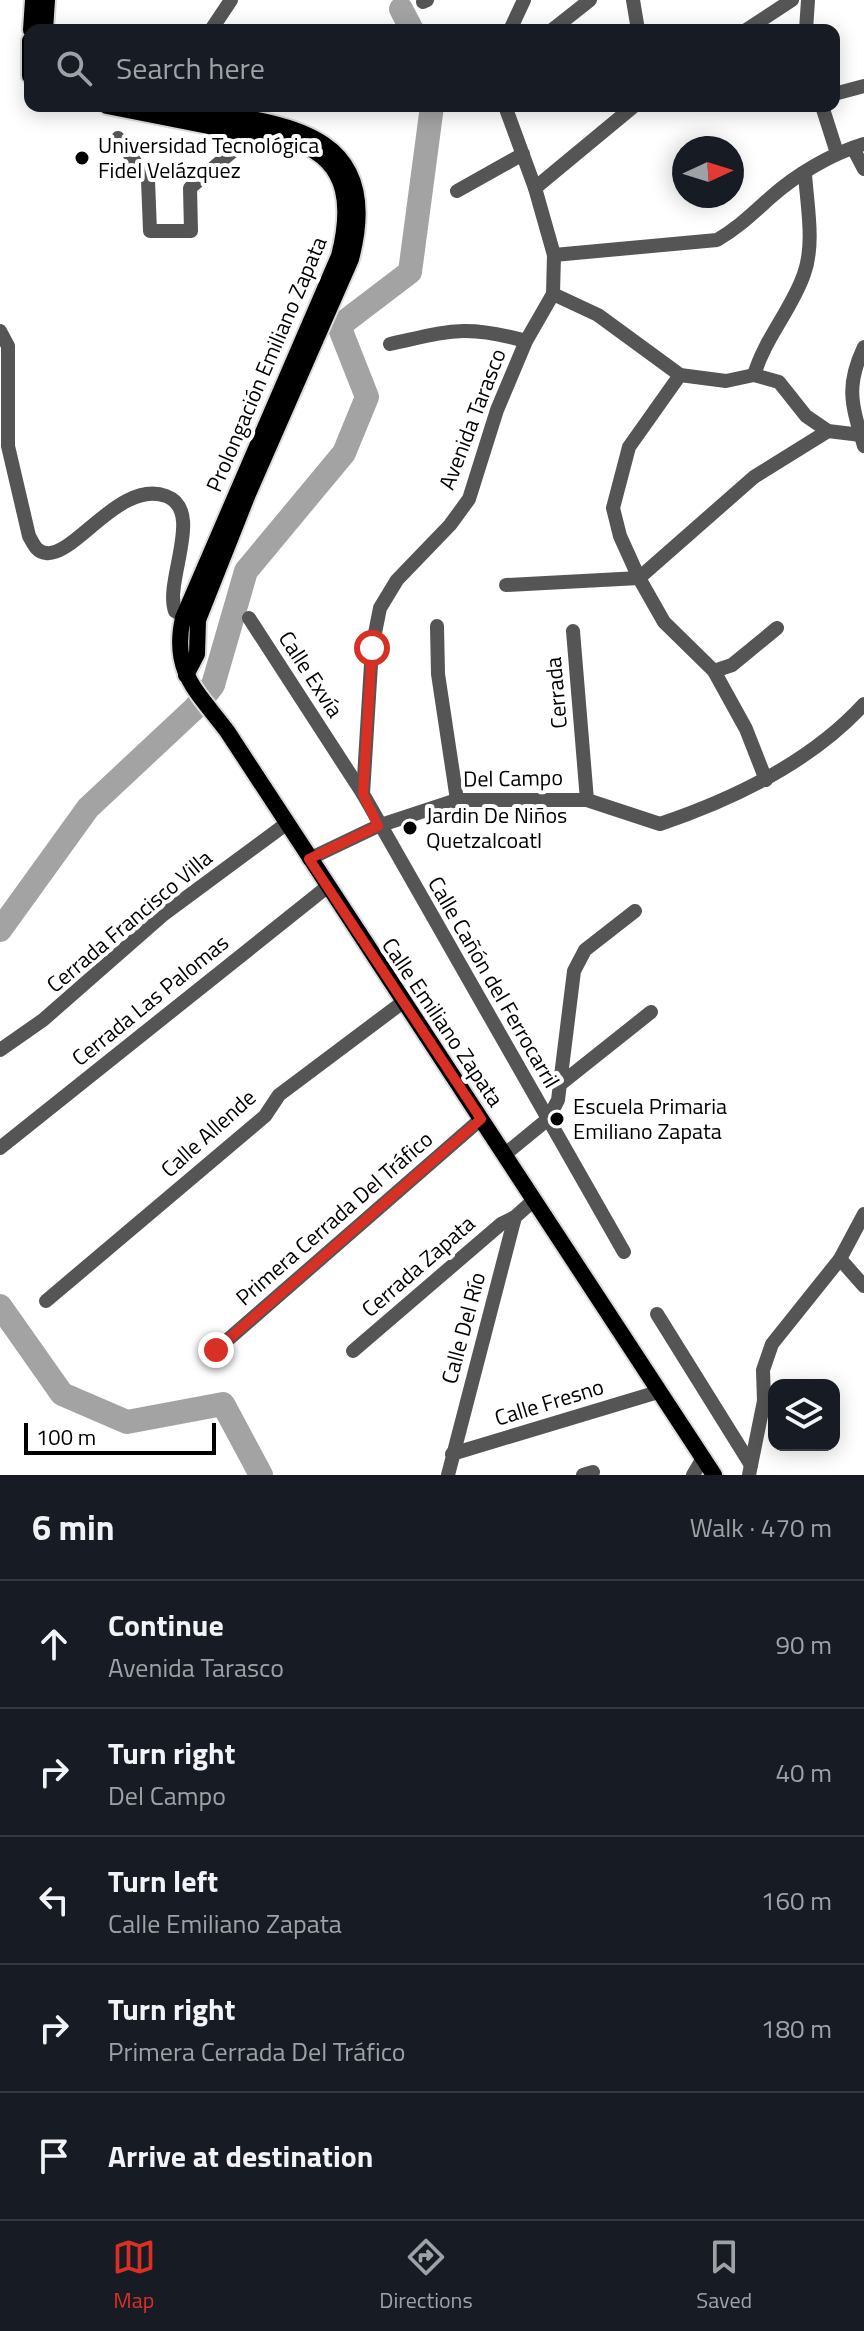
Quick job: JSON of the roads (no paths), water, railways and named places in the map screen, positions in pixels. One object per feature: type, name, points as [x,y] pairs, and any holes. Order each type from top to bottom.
[{"type":"main road","points":[[31,24],[33,0]]},
{"type":"main road","points":[[45,24],[47,0]]},
{"type":"main road","name":"Prolongación Emiliano Zapata","points":[[177,112],[326,142],[341,159],[352,179],[357,233],[351,259],[191,619]]},
{"type":"main road","name":"Calle Emiliano Zapata","points":[[191,619],[197,654],[186,675],[196,695],[214,714],[714,1475]]},
{"type":"street","points":[[215,24],[231,0]]},
{"type":"street","points":[[513,24],[524,0]]},
{"type":"street","points":[[560,24],[590,0]]},
{"type":"street","points":[[633,0],[637,24]]},
{"type":"street","points":[[755,24],[792,0]]},
{"type":"street","points":[[806,24],[808,0]]},
{"type":"street","points":[[840,92],[864,86]]},
{"type":"street","name":"Avenida Tarasco","points":[[378,826],[363,794],[372,648],[380,608],[397,580],[450,525],[469,499],[497,410],[526,341],[553,294],[554,255],[535,188],[507,112]]},
{"type":"street","points":[[535,188],[627,112]]},
{"type":"street","points":[[824,112],[837,153]]},
{"type":"street","points":[[118,138],[148,180],[150,231],[191,231],[190,188],[260,128]]},
{"type":"street","points":[[554,255],[717,240],[737,229],[773,195],[837,153],[858,146],[864,169]]},
{"type":"street","points":[[457,191],[523,154]]},
{"type":"street","points":[[754,375],[761,351],[804,276],[809,256],[805,174]]},
{"type":"street","points":[[553,294],[598,315],[680,375],[726,381],[754,375],[779,382],[806,416],[828,431],[862,441]]},
{"type":"street","points":[[390,344],[462,328],[484,329],[526,341]]},
{"type":"street","points":[[0,331],[8,346],[3,395],[13,469],[29,536],[35,547],[45,553],[58,551],[113,508],[149,494],[167,496],[181,508],[185,523],[171,599],[175,611],[191,619]]},
{"type":"street","points":[[862,441],[850,396],[853,370],[864,347]]},
{"type":"street","points":[[680,375],[629,447],[613,508],[620,536],[639,578],[664,622],[714,671],[746,729],[766,780],[850,719],[864,704]]},
{"type":"street","points":[[506,585],[639,578],[754,477],[828,431]]},
{"type":"street","name":"Calle Exvía","points":[[249,618],[363,794]]},
{"type":"street","points":[[437,626],[438,674],[457,800]]},
{"type":"street","points":[[714,671],[732,665],[777,628]]},
{"type":"street","name":"Cerrada","points":[[573,631],[587,800]]},
{"type":"street","name":"Del Campo","points":[[309,859],[378,826],[457,800],[587,800],[608,804],[642,820],[660,824],[766,780]]},
{"type":"street","name":"Cerrada Francisco Villa","points":[[0,1050],[43,1020],[164,914],[286,824]]},
{"type":"street","name":"Calle Cañón del Ferrocarril","points":[[378,826],[624,1252]]},
{"type":"street","name":"Cerrada Las Palomas","points":[[0,1148],[327,887]]},
{"type":"street","points":[[504,1155],[548,1119],[563,1082],[574,971],[585,950],[635,911]]},
{"type":"street","name":"Calle Allende","points":[[46,1301],[265,1116],[279,1095],[403,1002]]},
{"type":"street","points":[[563,1082],[651,1012]]},
{"type":"street","name":"Primera Cerrada Del Tráfico","points":[[216,1350],[481,1119]]},
{"type":"street","points":[[515,1217],[534,1200]]},
{"type":"street","points":[[750,1470],[764,1401],[763,1370],[772,1344],[840,1259],[864,1214]]},
{"type":"street","name":"Cerrada Zapata","points":[[353,1351],[501,1224],[515,1217]]},
{"type":"street","name":"Calle Del Río","points":[[448,1475],[515,1217]]},
{"type":"street","points":[[840,1259],[864,1286]]},
{"type":"street","points":[[657,1314],[750,1470]]},
{"type":"street","name":"Calle Fresno","points":[[452,1454],[658,1392]]},
{"type":"street","points":[[693,1475],[703,1458]]},
{"type":"waterway","points":[[401,9],[409,24]]},
{"type":"waterway","points":[[0,930],[88,808],[195,708],[213,685],[246,571],[344,453],[367,397],[339,326],[410,272],[431,112]]},
{"type":"waterway","points":[[0,1306],[62,1394],[127,1422],[223,1404],[261,1475]]},
{"type":"place","name":"Universidad Tecnológica Fidel Velázquez","points":[[82,158]]},
{"type":"place","name":"Jardin De Niños Quetzalcoatl","points":[[410,828]]},
{"type":"place","name":"Escuela Primaria Emiliano Zapata","points":[[557,1119]]}]
